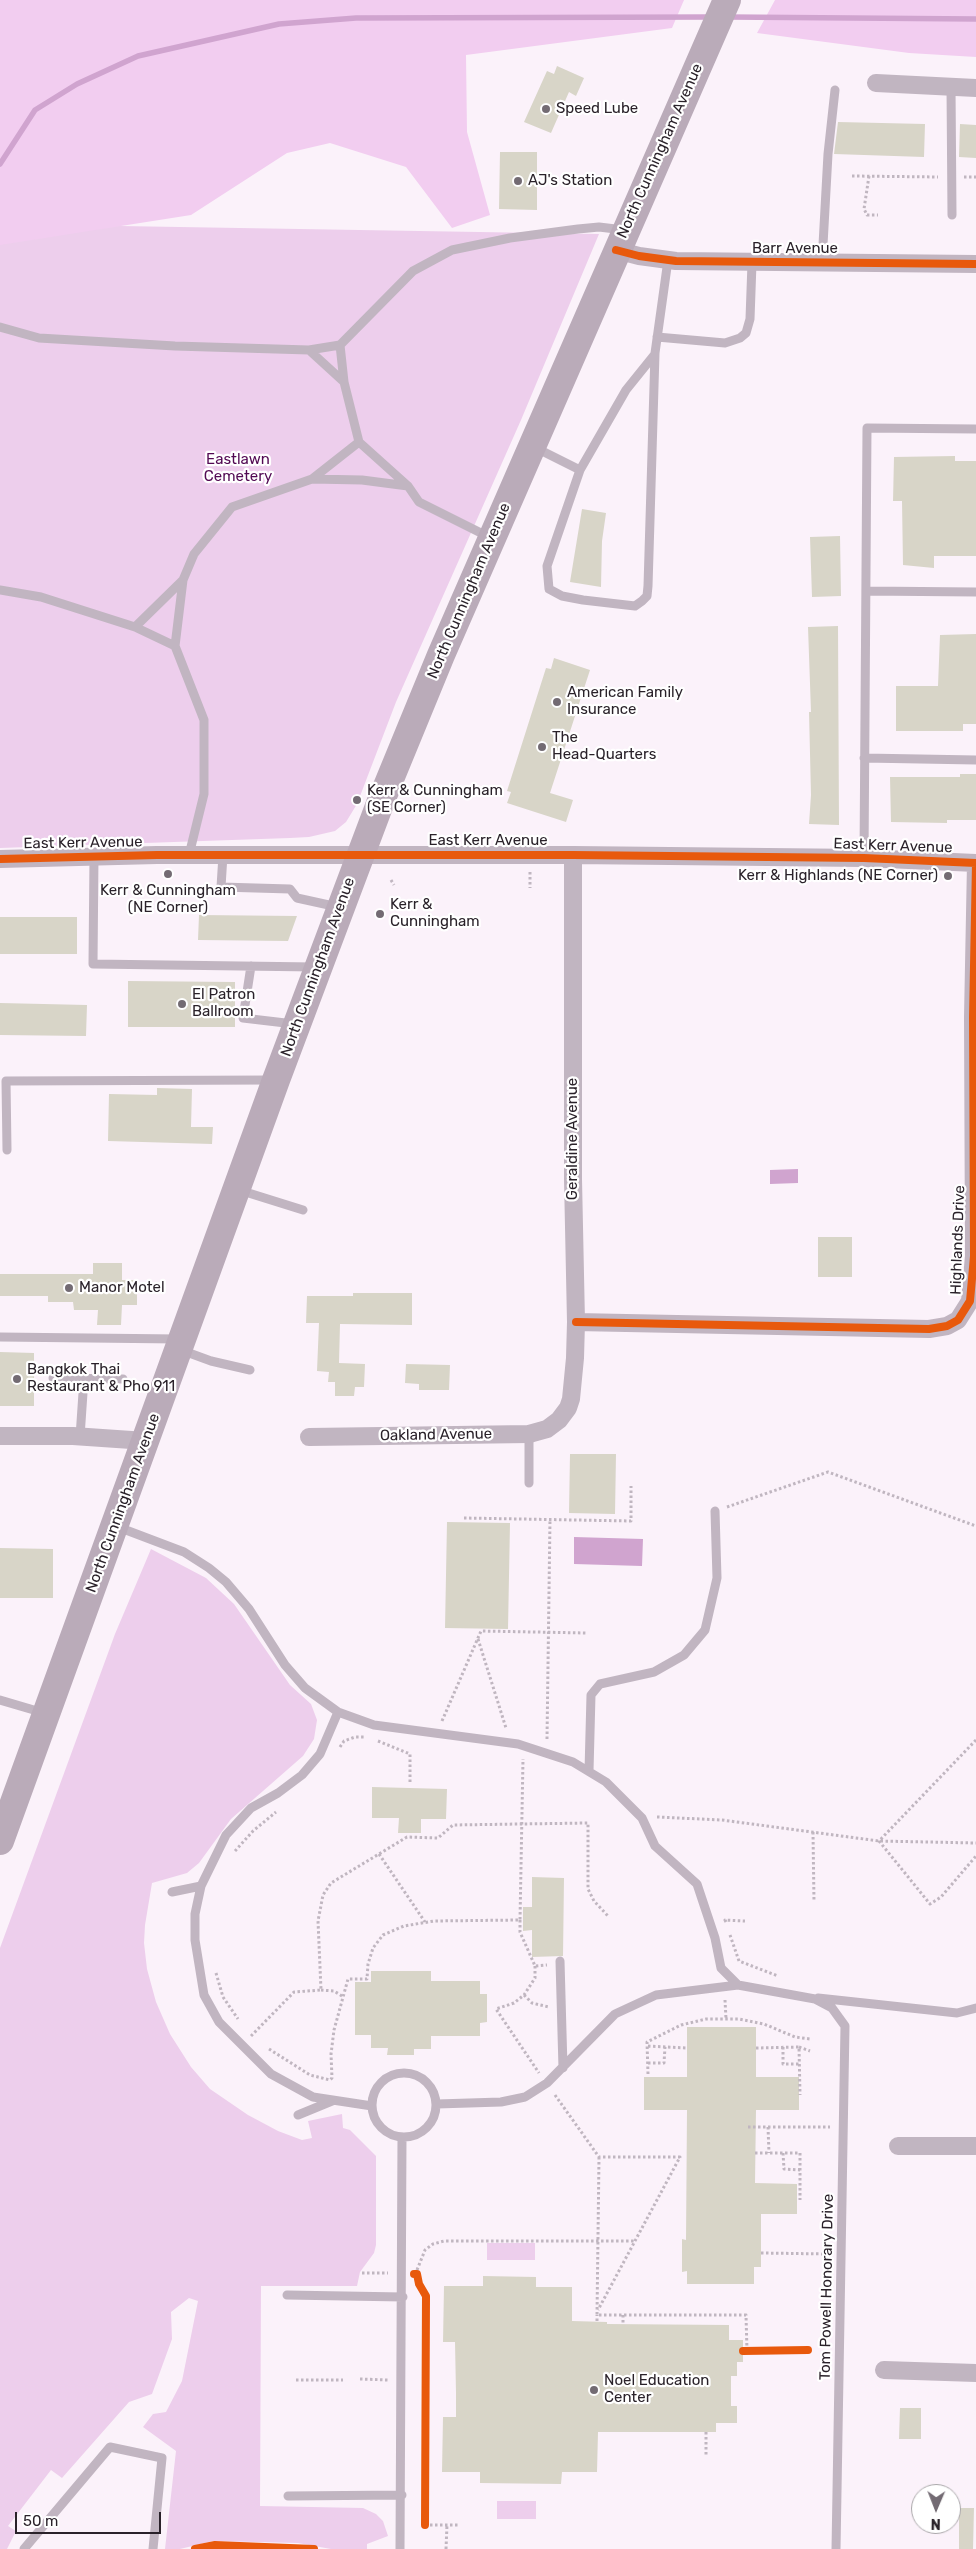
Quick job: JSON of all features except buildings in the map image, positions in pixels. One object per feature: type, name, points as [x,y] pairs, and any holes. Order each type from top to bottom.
[{"type":"main road","name":"North Cunningham Avenue","points":[[0,1841],[360,854],[441,655],[620,240],[727,0]]},
{"type":"street","points":[[876,83],[976,88]]},
{"type":"street","name":"Barr Avenue","points":[[620,240],[639,256],[668,260],[752,263],[976,264]]},
{"type":"street","name":"East Kerr Avenue","points":[[0,859],[189,855],[573,854],[864,858],[976,863]]},
{"type":"street","name":"Geraldine Avenue","points":[[559,1420],[571,1399],[576,1322],[573,1178],[573,854]]},
{"type":"street","name":"Highlands Drive","points":[[576,1322],[929,1329],[947,1326],[958,1320],[970,1301],[974,1256],[973,1016],[976,863]]},
{"type":"street","name":"Oakland Avenue","points":[[309,1437],[529,1434],[547,1429],[559,1420]]},
{"type":"street","points":[[0,1436],[80,1437],[146,1441]]},
{"type":"street","points":[[898,2146],[976,2146]]},
{"type":"street","points":[[884,2370],[976,2373]]},
{"type":"lane","points":[[951,87],[952,215]]},
{"type":"lane","points":[[822,263],[828,154],[834,90]]},
{"type":"lane","points":[[0,326],[39,338],[175,346],[310,350],[340,345],[413,271],[452,250],[510,238],[599,227],[620,240]]},
{"type":"lane","points":[[655,354],[626,390],[580,470],[547,566],[548,589],[562,596],[635,606],[647,596],[655,354],[668,260]]},
{"type":"lane","points":[[658,337],[725,343],[740,338],[746,333],[750,319],[752,263]]},
{"type":"lane","points":[[340,345],[344,382],[359,442],[408,486],[419,502],[492,538]]},
{"type":"lane","points":[[310,350],[344,382]]},
{"type":"lane","points":[[864,858],[867,428],[976,429]]},
{"type":"lane","points":[[189,855],[204,794],[204,720],[175,646],[184,580],[194,554],[232,507],[312,479],[359,442]]},
{"type":"lane","points":[[531,446],[580,470]]},
{"type":"lane","points":[[312,479],[362,480],[408,486]]},
{"type":"lane","points":[[135,627],[184,580]]},
{"type":"lane","points":[[0,590],[41,597],[135,627],[175,646]]},
{"type":"lane","points":[[866,591],[976,592]]},
{"type":"lane","points":[[864,758],[976,760]]},
{"type":"lane","points":[[223,855],[221,887],[290,889],[297,898],[340,908]]},
{"type":"lane","points":[[94,856],[92,964],[318,967]]},
{"type":"lane","points":[[252,966],[243,1018],[297,1024]]},
{"type":"lane","points":[[7,1150],[6,1081],[276,1080]]},
{"type":"lane","points":[[237,1189],[303,1210]]},
{"type":"lane","points":[[0,1337],[181,1344],[211,1361],[250,1370]]},
{"type":"lane","points":[[53,1378],[122,1379]]},
{"type":"lane","points":[[80,1437],[84,1378]]},
{"type":"lane","points":[[529,1434],[529,1483]]},
{"type":"lane","points":[[589,1771],[591,1695],[600,1684],[654,1672],[684,1655],[705,1630],[717,1578],[716,1511]]},
{"type":"lane","points":[[115,1526],[184,1552],[209,1568],[226,1582],[248,1609],[284,1665],[305,1688],[338,1712],[374,1725],[523,1746],[573,1762],[606,1782],[642,1818],[655,1846],[697,1884],[716,1938],[721,1968],[738,1985]]},
{"type":"lane","points":[[0,1700],[46,1714]]},
{"type":"lane","points":[[338,1712],[320,1754],[302,1775],[278,1793],[251,1808],[226,1835],[201,1886],[195,1914],[195,1940],[204,1995],[218,2022],[271,2074],[312,2096],[372,2106]]},
{"type":"lane","points":[[172,1892],[201,1886]]},
{"type":"lane","points":[[560,1963],[563,2069]]},
{"type":"lane","points":[[437,2104],[501,2102],[525,2097],[547,2083],[563,2069],[571,2057],[615,2014],[656,1995],[738,1985],[810,1998],[957,2013],[976,2008]]},
{"type":"lane","name":"Tom Powell Honorary Drive","points":[[810,1998],[832,2008],[845,2026],[836,2549]]},
{"type":"lane","points":[[408,2072],[428,2082],[434,2092],[437,2104],[436,2112],[425,2130],[416,2135],[402,2136],[387,2132],[379,2125],[372,2106],[374,2095],[379,2085],[397,2073],[408,2072]]},
{"type":"lane","points":[[298,2115],[333,2100]]},
{"type":"lane","points":[[400,2549],[403,2297],[402,2136]]},
{"type":"lane","points":[[287,2295],[403,2297]]},
{"type":"lane","points":[[24,2549],[110,2447],[162,2458],[153,2549]]},
{"type":"lane","points":[[288,2496],[402,2495]]},
{"type":"path","points":[[852,176],[976,177]]},
{"type":"path","points":[[869,176],[864,209],[867,215],[878,215]]},
{"type":"path","points":[[530,866],[530,888]]},
{"type":"path","points":[[391,880],[394,885]]},
{"type":"path","points":[[716,1511],[828,1472],[976,1526]]},
{"type":"path","points":[[464,1518],[631,1521],[631,1486]]},
{"type":"path","points":[[546,1753],[550,1519]]},
{"type":"path","points":[[437,1733],[481,1631],[587,1633]]},
{"type":"path","points":[[478,1638],[511,1743]]},
{"type":"path","points":[[335,1754],[344,1741],[355,1737],[368,1738]]},
{"type":"path","points":[[879,1841],[976,1740]]},
{"type":"path","points":[[377,1741],[410,1754],[410,1783]]},
{"type":"path","points":[[523,1746],[520,1932],[534,1966],[535,1978],[524,1995],[514,2003],[496,2009],[541,2076]]},
{"type":"path","points":[[231,1856],[253,1831],[280,1808]]},
{"type":"path","points":[[642,1818],[682,1817],[879,1841],[976,1843]]},
{"type":"path","points":[[321,1990],[318,1921],[323,1895],[331,1883],[407,1837],[438,1838],[453,1825],[588,1823],[588,1889],[594,1901],[608,1916]]},
{"type":"path","points":[[813,1832],[814,1902]]},
{"type":"path","points":[[879,1841],[930,1904],[942,1897],[976,1856]]},
{"type":"path","points":[[379,1854],[425,1922]]},
{"type":"path","points":[[266,2047],[281,2059],[310,2075],[330,2080],[332,2078],[331,2054],[334,2030],[348,1979],[367,1979],[368,1964],[373,1948],[383,1935],[404,1926],[425,1922],[520,1920]]},
{"type":"path","points":[[745,1921],[725,1920],[739,1961],[784,1978]]},
{"type":"path","points":[[534,1966],[560,1963]]},
{"type":"path","points":[[216,1972],[223,1997],[241,2024]]},
{"type":"path","points":[[251,2036],[294,1992],[334,1991],[342,1996]]},
{"type":"path","points":[[724,1994],[726,2019]]},
{"type":"path","points":[[524,1995],[532,2003],[561,2007]]},
{"type":"path","points":[[648,2074],[648,2042],[681,2024],[706,2019],[726,2019],[764,2024],[795,2037],[810,2039]]},
{"type":"path","points":[[246,2031],[259,2041]]},
{"type":"path","points":[[648,2046],[687,2048]]},
{"type":"path","points":[[648,2063],[664,2063],[665,2047]]},
{"type":"path","points":[[783,2047],[783,2064],[800,2064]]},
{"type":"path","points":[[799,2047],[800,2095]]},
{"type":"path","points":[[756,2048],[799,2047],[810,2051]]},
{"type":"path","points":[[554,2094],[599,2157],[597,2321]]},
{"type":"path","points":[[748,2127],[844,2127]]},
{"type":"path","points":[[768,2127],[769,2153]]},
{"type":"path","points":[[755,2153],[800,2153],[800,2200]]},
{"type":"path","points":[[783,2153],[784,2169],[800,2170]]},
{"type":"path","points":[[597,2313],[680,2157],[599,2157]]},
{"type":"path","points":[[416,2275],[418,2264],[425,2250],[433,2244],[444,2240],[635,2241]]},
{"type":"path","points":[[761,2253],[841,2254]]},
{"type":"path","points":[[362,2273],[388,2273]]},
{"type":"path","points":[[597,2313],[623,2315],[746,2315],[745,2351],[756,2351]]},
{"type":"path","points":[[623,2315],[623,2324]]},
{"type":"path","points":[[360,2379],[391,2380]]},
{"type":"path","points":[[296,2380],[343,2380]]},
{"type":"path","points":[[706,2432],[706,2456]]},
{"type":"path","points":[[425,2516],[425,2525],[458,2525]]},
{"type":"path","points":[[446,2549],[447,2526]]},
{"type":"green space","name":"Eastlawn Cemetery","points":[[0,224],[599,234],[521,420],[396,702],[357,804],[346,822],[335,831],[309,837],[290,838],[0,848]]},
{"type":"green space","points":[[151,1549],[206,1578],[234,1604],[290,1685],[311,1704],[317,1720],[314,1739],[303,1756],[231,1819],[199,1863],[187,1873],[152,1883],[144,1943],[147,1969],[156,2002],[170,2034],[191,2067],[210,2089],[248,2115],[278,2131],[302,2140],[312,2138],[308,2121],[342,2114],[343,2128],[350,2130],[376,2156],[376,2245],[374,2253],[360,2272],[357,2286],[261,2286],[260,2506],[363,2508],[376,2514],[383,2521],[388,2536],[367,2544],[367,2549],[331,2549],[298,2543],[213,2541],[180,2549],[165,2549],[176,2451],[143,2427],[153,2414],[166,2412],[182,2381],[198,2301],[189,2298],[171,2312],[172,2339],[152,2394],[129,2402],[62,2478],[51,2470],[8,2526],[16,2531],[7,2549],[0,2549],[0,1948],[115,1634]]},
{"type":"green space","points":[[487,2243],[535,2243],[535,2260],[487,2260]]},
{"type":"green space","points":[[497,2501],[536,2501],[536,2519],[497,2519]]},
{"type":"shaded area","points":[[0,0],[684,0],[672,28],[466,55],[467,132],[490,215],[452,228],[406,167],[330,143],[287,153],[191,215],[0,245]]},
{"type":"shaded area","points":[[775,0],[976,0],[976,57],[909,53],[757,33]]},
{"type":"shaded area","points":[[798,1169],[798,1183],[770,1184],[770,1170]]},
{"type":"shaded area","points":[[574,1537],[643,1539],[642,1566],[574,1564]]},
{"type":"waterway","points":[[0,164],[35,110],[77,84],[138,56],[279,24],[356,18],[711,17]]},
{"type":"waterway","points":[[728,17],[976,19]]},
{"type":"cycle path","points":[[616,250],[639,256],[676,261],[976,264]]},
{"type":"cycle path","points":[[0,859],[157,855],[573,855],[864,858],[976,863]]},
{"type":"cycle path","points":[[576,1322],[929,1329],[947,1326],[958,1320],[970,1301],[974,1256],[973,1017],[976,863]]},
{"type":"cycle path","points":[[414,2274],[417,2274],[419,2284],[426,2296],[425,2525]]},
{"type":"cycle path","points":[[743,2351],[808,2350]]},
{"type":"cycle path","points":[[195,2549],[215,2545],[314,2549]]},
{"type":"place","name":"Speed Lube","points":[[546,109]]},
{"type":"place","name":"AJ's Station","points":[[518,181]]},
{"type":"place","name":"American Family Insurance","points":[[557,702]]},
{"type":"place","name":"The Head-Quarters","points":[[542,747]]},
{"type":"place","name":"Kerr & Cunningham (SE Corner)","points":[[357,800]]},
{"type":"place","name":"Kerr & Cunningham (NE Corner)","points":[[168,874]]},
{"type":"place","name":"Kerr & Highlands (NE Corner)","points":[[948,876]]},
{"type":"place","name":"Kerr & Cunningham","points":[[380,914]]},
{"type":"place","name":"El Patron Ballroom","points":[[182,1004]]},
{"type":"place","name":"Manor Motel","points":[[69,1288]]},
{"type":"place","name":"Bangkok Thai Restaurant & Pho 911","points":[[17,1379]]},
{"type":"place","name":"Noel Education Center","points":[[594,2390]]}]
